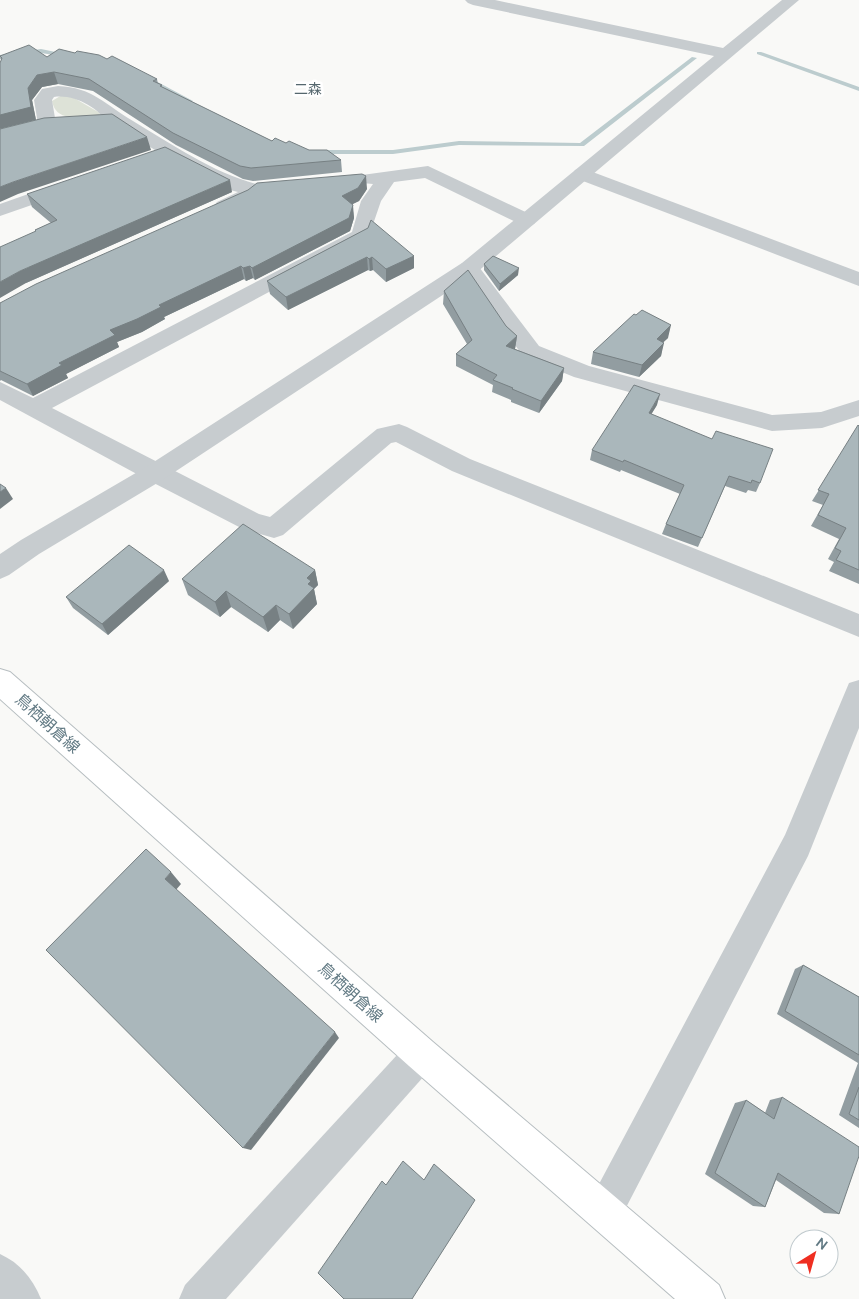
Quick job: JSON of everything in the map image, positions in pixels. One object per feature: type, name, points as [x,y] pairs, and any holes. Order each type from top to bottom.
[{"type":"main road","name":"鳥栖朝倉線","points":[[0,681],[421,1054],[705,1299]]},
{"type":"street","points":[[474,0],[727,54]]},
{"type":"street","points":[[0,568],[30,547],[155,473],[468,268],[790,0]]},
{"type":"street","points":[[28,129],[55,123],[43,100],[48,93],[58,91],[77,92],[169,151],[237,186],[262,188],[207,214]]},
{"type":"street","points":[[92,121],[118,120]]},
{"type":"street","points":[[150,157],[169,151]]},
{"type":"street","points":[[347,180],[386,178],[428,172],[527,220]]},
{"type":"street","points":[[582,174],[859,279]]},
{"type":"street","points":[[33,408],[361,235],[371,201],[381,189],[386,178]]},
{"type":"street","points":[[0,210],[84,180]]},
{"type":"street","points":[[468,268],[531,351],[582,372],[772,423],[822,420],[859,408]]},
{"type":"street","points":[[0,390],[155,473],[252,522],[274,528],[385,435],[399,433],[462,465],[859,626]]},
{"type":"street","points":[[604,1212],[797,845],[859,692]]},
{"type":"street","points":[[199,1299],[421,1054]]},
{"type":"street","points":[[0,1274],[21,1299]]},
{"type":"shaded area","points":[[62,95],[74,98],[100,113],[99,116],[70,117],[58,113],[52,101]]},
{"type":"building","points":[[29,45],[47,57],[59,49],[75,53],[77,51],[99,55],[107,59],[112,56],[157,79],[153,81],[162,85],[160,86],[272,141],[275,138],[286,143],[289,141],[309,150],[327,150],[341,160],[251,168],[240,166],[173,133],[89,79],[54,72],[37,75],[28,88],[31,107],[0,115],[0,63],[2,58],[0,56]]},
{"type":"building","points":[[112,114],[147,137],[0,187],[0,129],[44,118]]},
{"type":"building","points":[[165,147],[230,180],[20,271],[0,282],[0,247],[57,220],[27,194]]},
{"type":"building","points":[[362,174],[366,176],[358,188],[342,196],[353,205],[349,218],[252,268],[250,266],[243,268],[241,266],[159,305],[161,307],[137,319],[110,330],[115,335],[59,363],[62,365],[27,384],[0,371],[0,303],[36,284],[248,190],[257,183]]},
{"type":"building","points":[[371,220],[414,256],[386,269],[372,257],[369,259],[367,257],[286,297],[267,281],[368,228]]},
{"type":"building","points":[[493,256],[519,268],[500,284],[484,264]]},
{"type":"building","points":[[468,270],[506,326],[517,336],[506,346],[564,368],[541,401],[493,380],[497,375],[456,354],[472,340],[444,291]]},
{"type":"building","points":[[642,310],[671,325],[657,339],[664,343],[642,365],[593,352],[634,314],[636,315]]},
{"type":"building","points":[[634,385],[660,394],[649,413],[712,439],[716,431],[773,449],[760,483],[752,480],[751,483],[729,476],[702,538],[666,524],[684,485],[624,460],[623,462],[592,450]]},
{"type":"building","points":[[858,425],[859,570],[836,560],[841,551],[835,548],[846,528],[818,515],[829,494],[818,490]]},
{"type":"building","points":[[0,484],[6,488],[0,492]]},
{"type":"building","points":[[243,524],[315,570],[307,578],[311,581],[308,584],[314,588],[289,614],[276,605],[263,617],[226,591],[215,602],[182,579]]},
{"type":"building","points":[[129,545],[164,570],[102,624],[66,597]]},
{"type":"building","points":[[146,849],[171,872],[165,879],[335,1032],[243,1148],[46,950]]},
{"type":"building","points":[[803,965],[859,997],[859,1055],[785,1011]]},
{"type":"building","points":[[859,1087],[859,1120],[849,1114]]},
{"type":"building","points":[[782,1097],[859,1147],[859,1156],[839,1214],[778,1173],[765,1207],[715,1173],[746,1100],[774,1119]]},
{"type":"building","points":[[403,1161],[424,1180],[434,1164],[475,1200],[412,1299],[344,1299],[318,1273],[382,1181],[386,1185]]},
{"type":"waterway","points":[[0,57],[41,51],[67,55]]},
{"type":"waterway","points":[[759,53],[859,89]]},
{"type":"waterway","points":[[318,152],[393,152],[459,143],[582,145],[694,58]]},
{"type":"waterway","points":[[150,80],[190,101]]},
{"type":"district","name":"二森","points":[[308,89]]}]
